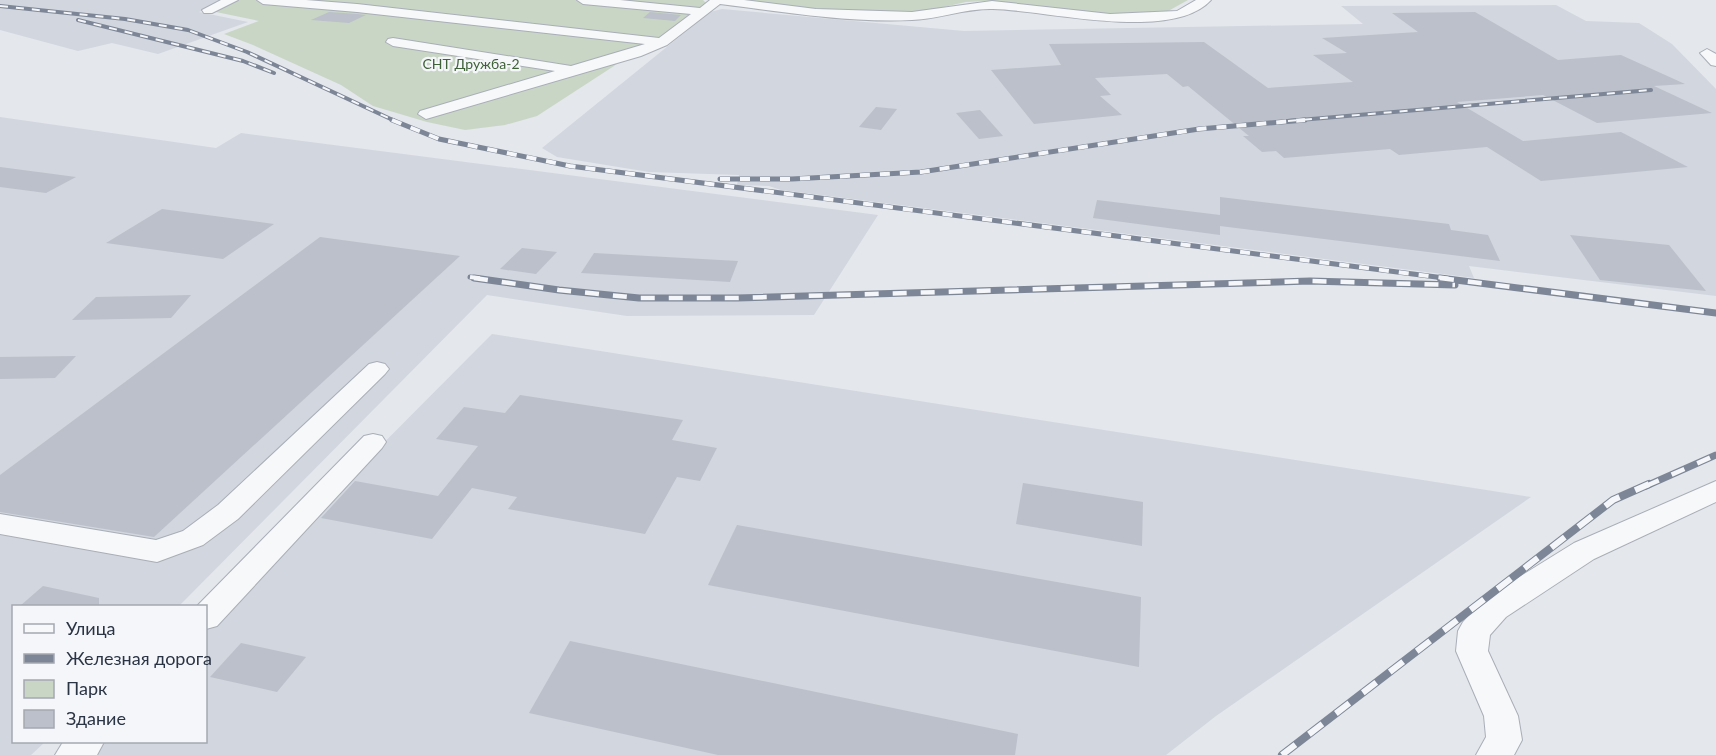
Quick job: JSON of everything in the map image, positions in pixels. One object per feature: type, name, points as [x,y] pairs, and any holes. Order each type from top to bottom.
[{"type":"lane","points":[[208,10],[232,0]]},
{"type":"lane","points":[[263,0],[357,8],[663,42]]},
{"type":"lane","points":[[583,0],[704,12]]},
{"type":"lane","points":[[426,114],[574,69],[636,53],[663,42],[717,0],[816,13],[912,16],[992,5],[1121,18],[1180,15],[1205,0]]},
{"type":"lane","points":[[775,8],[802,0]]},
{"type":"lane","points":[[393,42],[574,69]]},
{"type":"lane","points":[[0,524],[157,551],[193,538],[228,512],[377,369]]},
{"type":"lane","points":[[207,616],[374,442]]},
{"type":"lane","points":[[1494,755],[1504,740],[1503,728],[1501,716],[1472,651],[1474,631],[1495,608],[1584,551],[1716,490]]},
{"type":"lane","points":[[73,755],[84,743]]},
{"type":"shaded area","points":[[0,0],[228,0],[199,12],[248,22],[158,54],[112,43],[78,51],[0,30]]},
{"type":"shaded area","points":[[1556,5],[1586,21],[1639,23],[1672,44],[1716,89],[1716,296],[1469,266],[1474,278],[781,190],[769,186],[737,185],[739,175],[649,172],[557,157],[542,148],[710,12],[722,9],[964,31],[1363,24],[1341,6]]},
{"type":"shaded area","points":[[0,117],[216,148],[241,133],[878,215],[814,315],[627,316],[487,295],[180,605],[12,605],[12,743],[44,743],[31,755],[0,755]]},
{"type":"shaded area","points":[[492,334],[1531,497],[1216,716],[1166,755],[90,755],[102,743],[207,743],[207,629],[310,517]]},
{"type":"green space","name":"СНТ Дружба-2","points":[[236,0],[703,0],[706,3],[660,38],[633,50],[614,66],[537,116],[505,125],[465,130],[427,122],[373,106],[341,85],[224,34],[259,21],[216,12],[216,8]]},
{"type":"green space","points":[[729,0],[1188,0],[1161,15],[1114,16],[986,1],[966,2],[912,14],[817,12]]},
{"type":"building","points":[[329,12],[366,15],[349,23],[311,20]]},
{"type":"building","points":[[650,12],[681,15],[675,21],[643,18]]},
{"type":"building","points":[[1475,12],[1558,60],[1621,55],[1685,84],[1654,86],[1712,113],[1597,123],[1543,95],[1457,102],[1523,141],[1621,132],[1688,167],[1541,181],[1487,147],[1399,155],[1390,149],[1284,158],[1276,151],[1262,152],[1243,136],[1249,136],[1188,86],[1183,87],[1167,74],[1095,78],[1111,95],[1100,96],[1122,115],[1034,124],[991,70],[1061,65],[1049,44],[1204,42],[1268,88],[1353,82],[1313,55],[1347,53],[1322,38],[1418,32],[1392,13]]},
{"type":"building","points":[[876,107],[897,109],[881,130],[859,127]]},
{"type":"building","points":[[980,110],[1003,136],[979,139],[956,113]]},
{"type":"building","points":[[0,167],[76,177],[46,193],[0,187]]},
{"type":"building","points":[[1220,197],[1449,224],[1451,230],[1488,235],[1500,261],[1220,226],[1220,235],[1093,218],[1097,200],[1220,215]]},
{"type":"building","points":[[162,209],[274,224],[223,259],[106,243]]},
{"type":"building","points":[[1570,235],[1669,245],[1706,291],[1600,280]]},
{"type":"building","points":[[320,237],[460,256],[154,537],[0,512],[0,475]]},
{"type":"building","points":[[522,248],[557,252],[536,274],[500,269]]},
{"type":"building","points":[[594,253],[738,261],[730,282],[581,273]]},
{"type":"building","points":[[191,295],[171,318],[72,320],[96,297]]},
{"type":"building","points":[[76,356],[55,378],[0,379],[0,357]]},
{"type":"building","points":[[520,395],[683,420],[672,440],[717,448],[700,481],[677,477],[645,534],[508,509],[517,497],[472,488],[432,539],[321,518],[355,481],[438,496],[478,446],[436,439],[464,407],[505,413]]},
{"type":"building","points":[[1023,483],[1143,502],[1142,546],[1016,524]]},
{"type":"building","points":[[737,525],[1141,597],[1139,667],[708,585]]},
{"type":"building","points":[[43,586],[99,598],[99,605],[21,605]]},
{"type":"building","points":[[570,641],[1018,734],[1015,755],[718,755],[529,713]]},
{"type":"building","points":[[241,643],[306,657],[277,692],[210,677]]},
{"type":"railway","points":[[0,6],[125,19],[188,30],[247,52],[395,121]]},
{"type":"railway","points":[[78,20],[243,61],[274,73]]},
{"type":"railway","points":[[1288,121],[1651,90]]},
{"type":"railway","points":[[392,120],[439,139],[570,166],[1452,279]]},
{"type":"railway","points":[[720,179],[792,179],[921,172],[1199,129],[1305,120]]},
{"type":"railway","points":[[470,277],[485,279]]},
{"type":"railway","points":[[474,278],[639,298],[737,298],[1310,281],[1455,285]]},
{"type":"railway","points":[[1440,278],[1716,313]]},
{"type":"railway","points":[[1646,486],[1716,455]]},
{"type":"railway","points":[[1282,755],[1613,500],[1649,484]]}]
